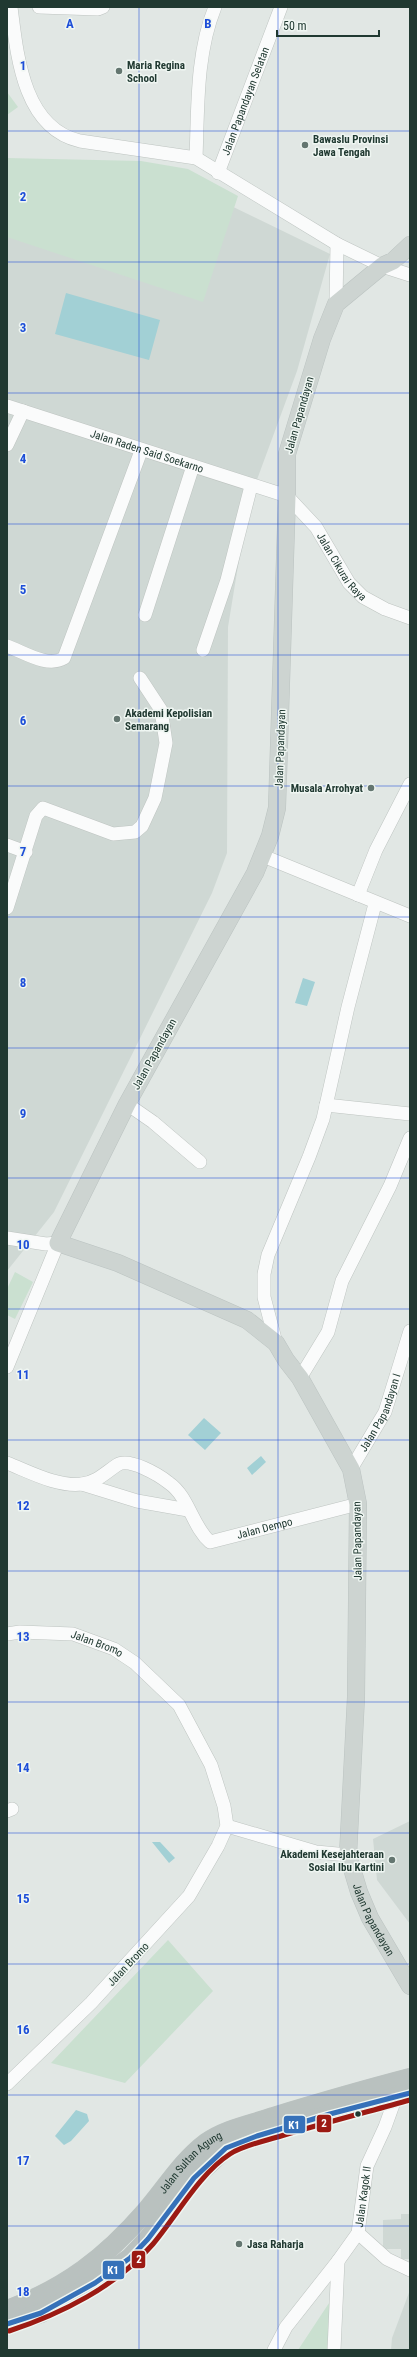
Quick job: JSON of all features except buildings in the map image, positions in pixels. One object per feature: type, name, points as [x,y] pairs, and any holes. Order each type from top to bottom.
[{"type":"highway","name":"Jalan Sultan Agung","points":[[7,2310],[30,2302],[100,2259],[147,2210],[175,2173],[194,2153],[219,2135],[256,2121],[410,2078]]},
{"type":"highway","name":"Jalan Sultan Agung","points":[[7,2324],[41,2313],[95,2283],[130,2258],[148,2239],[194,2178],[226,2148],[257,2136],[404,2094]]},
{"type":"main road","name":"Jalan Papandayan","points":[[410,245],[393,261],[382,266],[336,304],[320,346],[287,454],[288,496],[277,808],[263,856],[127,1104],[58,1243],[118,1264],[247,1320],[276,1343],[286,1360],[300,1378],[351,1469],[358,1504],[356,1704],[348,1855],[356,1882],[370,1918],[410,1986]]},
{"type":"street","points":[[12,7],[17,54],[33,105],[48,124],[70,138],[196,158],[218,173],[337,244],[382,266],[410,275]]},
{"type":"street","points":[[39,7],[85,9],[98,9],[103,7]]},
{"type":"street","points":[[196,158],[199,83],[204,48],[215,7]]},
{"type":"street","name":"Jalan Papandayan Selatan","points":[[218,173],[281,7]]},
{"type":"street","points":[[336,304],[337,244]]},
{"type":"street","name":"Jalan Raden Said Soekarno","points":[[7,406],[251,486],[288,496]]},
{"type":"street","points":[[7,445],[23,411]]},
{"type":"street","points":[[7,646],[47,661],[57,662],[64,658],[141,450]]},
{"type":"street","points":[[145,615],[193,466]]},
{"type":"street","points":[[203,650],[227,580],[251,486]]},
{"type":"street","name":"Jalan Cikurai Raya","points":[[288,496],[316,527],[349,583],[363,598],[385,609],[408,614]]},
{"type":"street","points":[[7,908],[26,852],[36,816],[43,808],[112,834],[134,832],[142,826],[155,798],[166,743],[162,710],[140,678]]},
{"type":"street","points":[[358,895],[376,850],[410,784]]},
{"type":"street","points":[[7,845],[26,852]]},
{"type":"street","points":[[263,856],[358,895],[375,904],[410,916]]},
{"type":"street","points":[[276,1343],[264,1297],[264,1274],[268,1255],[309,1158],[326,1105],[348,1007],[375,904]]},
{"type":"street","points":[[127,1104],[153,1122],[200,1162]]},
{"type":"street","points":[[326,1105],[410,1114]]},
{"type":"street","points":[[300,1378],[328,1332],[342,1282],[390,1186],[410,1138]]},
{"type":"street","points":[[7,1238],[46,1244],[58,1243]]},
{"type":"street","name":"Jalan Papandayan","points":[[7,1367],[58,1243]]},
{"type":"street","name":"Jalan Papandayan I","points":[[351,1469],[385,1412],[410,1331]]},
{"type":"street","name":"Jalan Dempo","points":[[7,1463],[40,1477],[67,1484],[82,1484],[96,1480],[118,1464],[126,1463],[154,1473],[171,1484],[181,1496],[196,1525],[212,1542],[358,1504]]},
{"type":"street","name":"Jalan Dempo","points":[[82,1484],[137,1501],[188,1510]]},
{"type":"street","name":"Jalan Bromo","points":[[7,1634],[20,1632],[73,1634],[114,1649],[140,1667],[179,1705],[211,1765],[224,1806],[227,1826],[215,1852],[189,1896],[90,2003],[7,2084]]},
{"type":"street","points":[[227,1826],[316,1852],[348,1855]]},
{"type":"street","name":"Jalan Kagok II","points":[[274,2350],[286,2327],[358,2233],[368,2166],[394,2102],[404,2094]]},
{"type":"street","points":[[358,2233],[387,2259],[410,2270]]},
{"type":"street","points":[[334,2350],[338,2261]]},
{"type":"shaded area","name":"Akademi Kepolisian Semarang","points":[[7,168],[190,186],[330,254],[297,371],[251,496],[237,572],[228,627],[227,853],[212,893],[54,1212],[7,1271]]},
{"type":"shaded area","name":"Akademi Kesejahteraan Sosial Ibu Kartini","points":[[410,1821],[410,1924],[377,1880],[373,1839]]},
{"type":"shaded area","points":[[401,2214],[410,2214],[410,2259],[401,2259],[401,2249],[383,2249],[383,2220],[401,2219]]},
{"type":"shaded area","points":[[410,2290],[410,2350],[391,2350],[392,2338]]},
{"type":"green space","points":[[7,92],[18,107],[7,115]]},
{"type":"green space","points":[[7,158],[141,161],[188,169],[238,196],[203,302],[7,237]]},
{"type":"green space","points":[[15,1272],[33,1282],[15,1319],[7,1315],[7,1289]]},
{"type":"green space","points":[[168,1940],[213,1991],[125,2083],[51,2063]]},
{"type":"green space","points":[[333,2297],[331,2345],[326,2350],[298,2350]]},
{"type":"water","points":[[66,293],[160,320],[149,360],[55,334]]},
{"type":"water","points":[[303,978],[315,982],[307,1006],[295,1003]]},
{"type":"water","points":[[204,1418],[221,1433],[205,1450],[188,1435]]},
{"type":"water","points":[[261,1456],[266,1462],[252,1475],[247,1468]]},
{"type":"water","points":[[152,1842],[160,1842],[175,1858],[169,1863]]},
{"type":"water","points":[[76,2110],[87,2114],[89,2121],[71,2141],[64,2145],[55,2136]]},
{"type":"transit line","name":"K1","points":[[7,2324],[41,2313],[95,2283],[130,2258],[148,2239],[194,2178],[226,2148],[257,2136],[330,2114],[410,2093]]},
{"type":"transit line","name":"2","points":[[9,2331],[68,2307],[105,2286],[123,2273],[153,2244],[198,2184],[230,2154],[255,2144],[410,2100]]},
{"type":"place","name":"Maria Regina School","points":[[119,71]]},
{"type":"place","name":"Bawaslu Provinsi Jawa Tengah","points":[[305,145]]},
{"type":"place","name":"Akademi Kepolisian Semarang","points":[[117,719]]},
{"type":"place","name":"Musala Arrohyat","points":[[371,788]]},
{"type":"place","name":"Akademi Kesejahteraan Sosial Ibu Kartini","points":[[392,1860]]},
{"type":"place","name":"Jasa Raharja","points":[[239,2244]]}]
